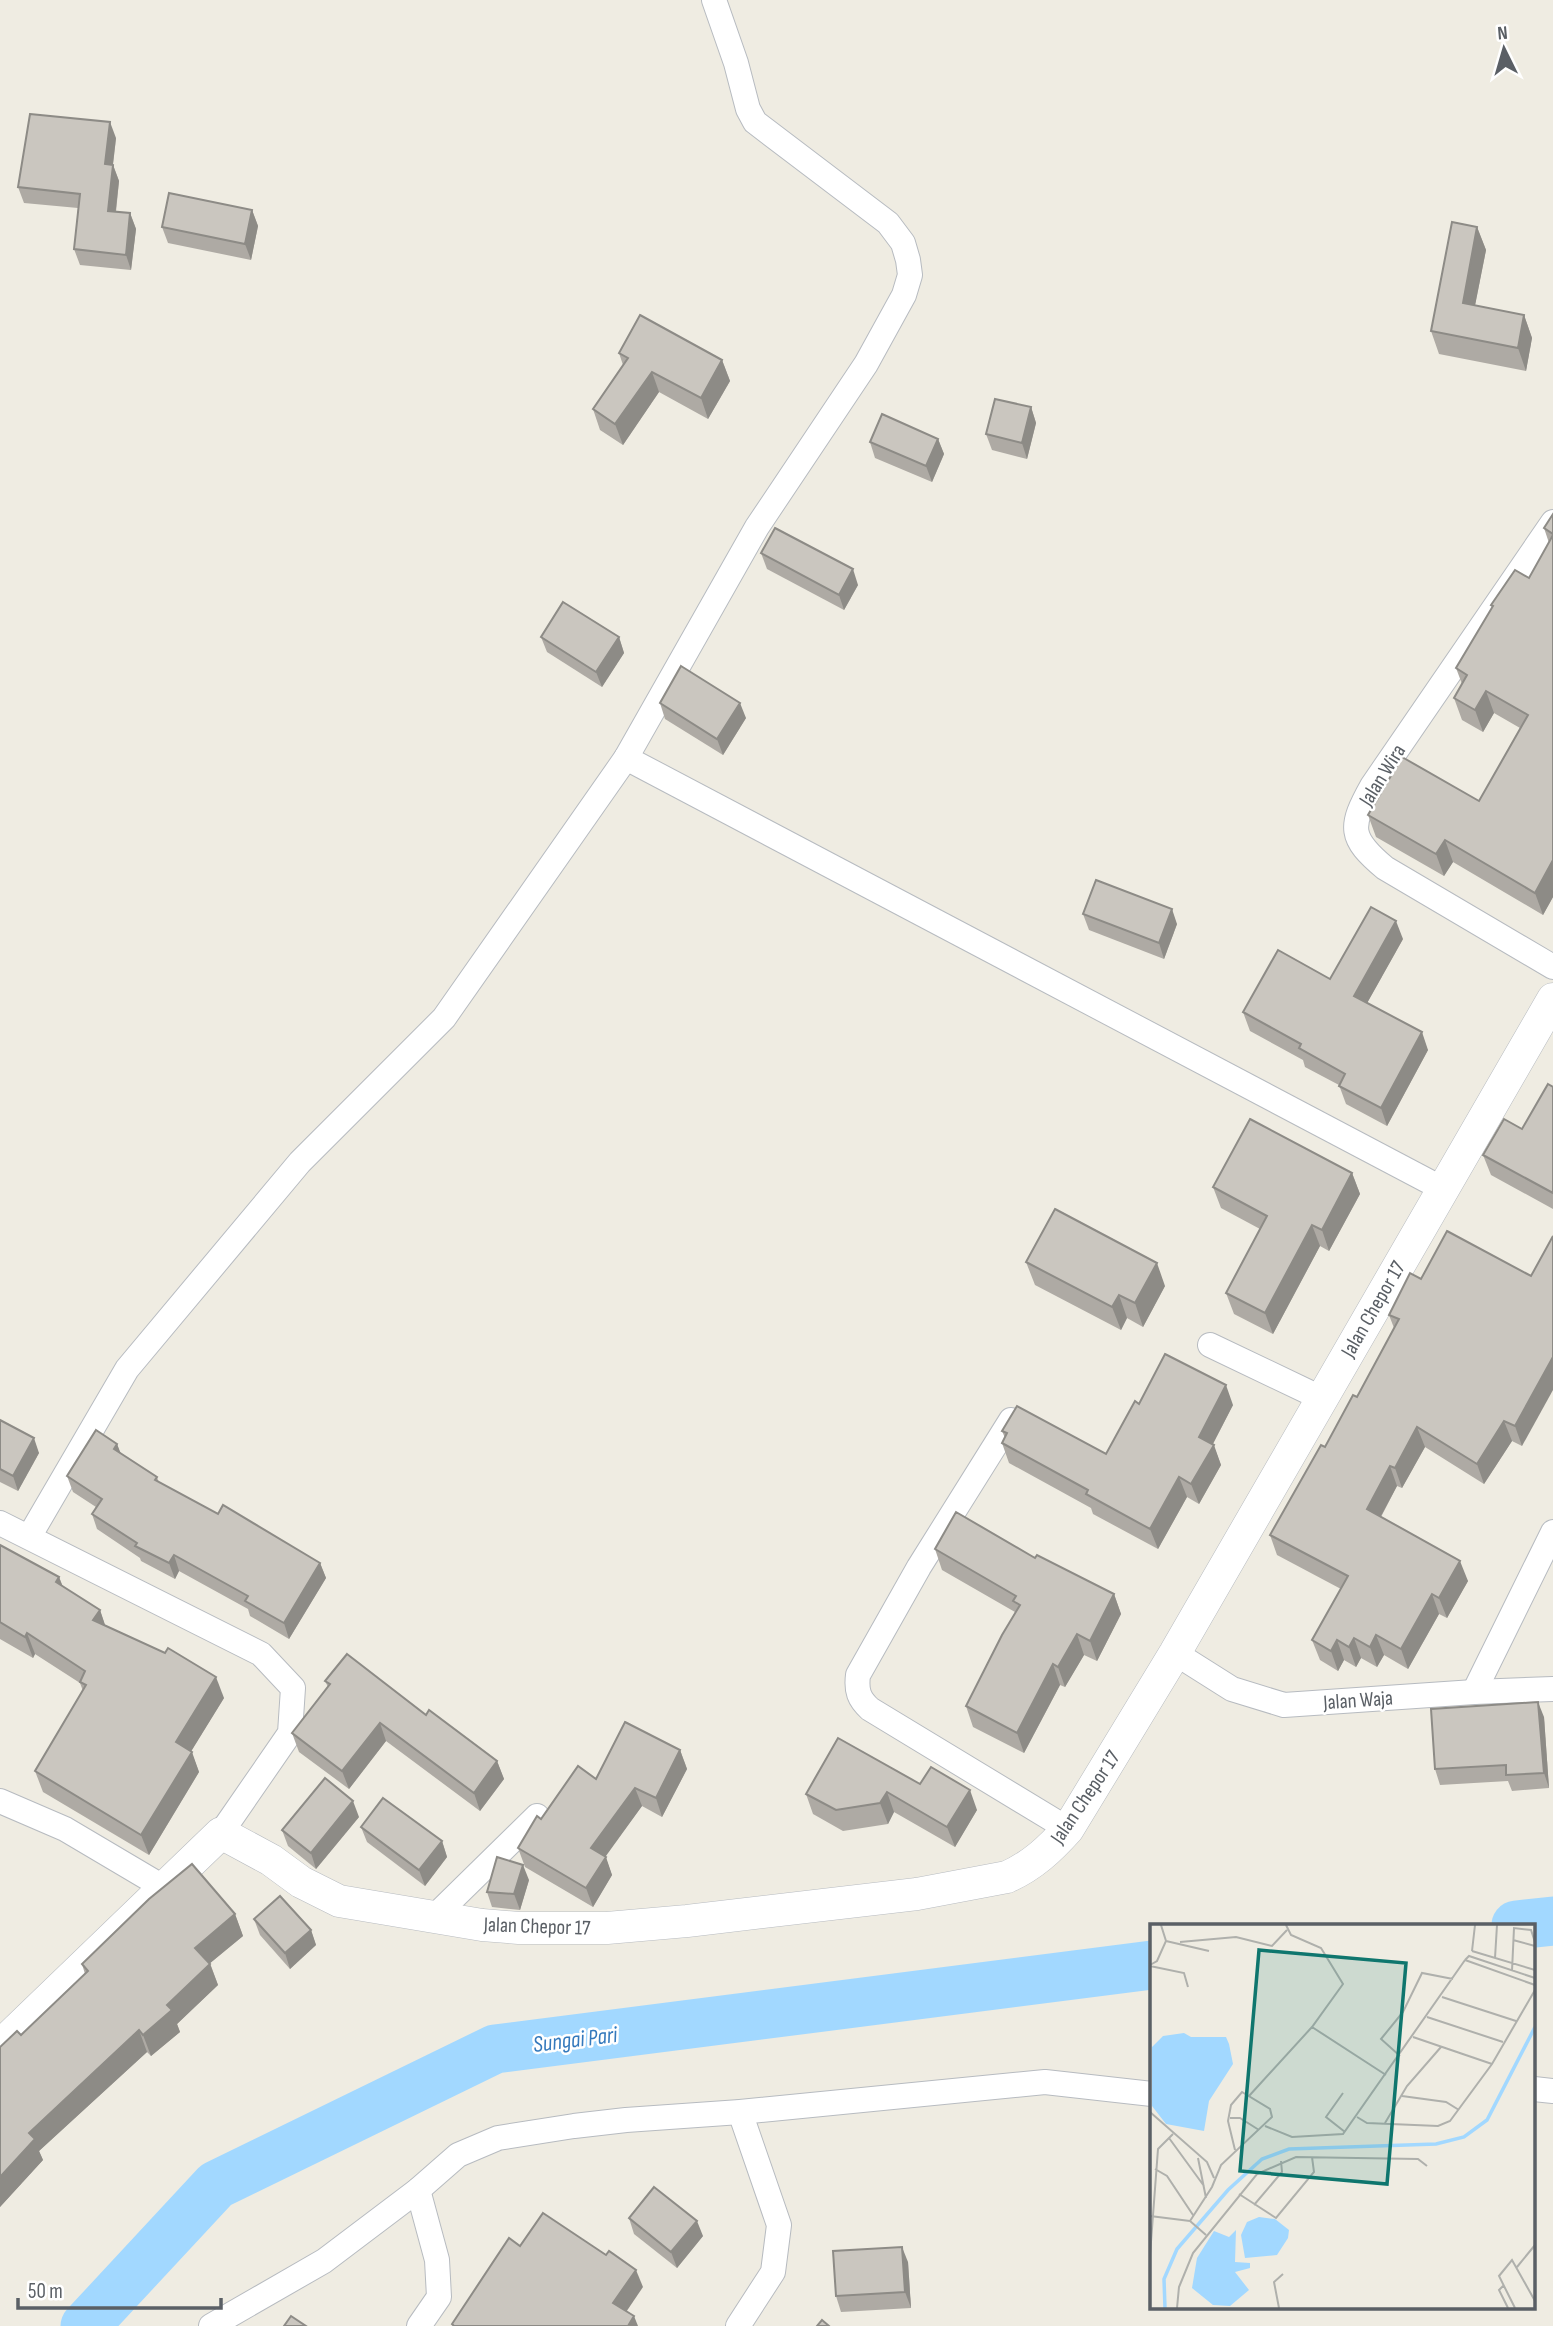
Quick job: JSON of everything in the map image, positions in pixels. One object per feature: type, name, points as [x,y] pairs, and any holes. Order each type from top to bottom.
[{"type":"street","points":[[29,1537],[127,1369],[300,1162],[444,1018],[626,758],[757,527],[866,364],[904,295],[910,275],[903,243],[888,223],[755,122],[748,109],[714,0]]},
{"type":"street","name":"Jalan Wira","points":[[1553,522],[1372,786],[1360,807],[1356,829],[1364,850],[1385,867],[1553,967]]},
{"type":"street","points":[[626,758],[1443,1189]]},
{"type":"street","name":"Jalan Chepor 17","points":[[221,1833],[271,1860],[325,1896],[358,1905],[482,1925],[519,1928],[607,1928],[687,1921],[917,1894],[1014,1874],[1050,1849],[1068,1829],[1175,1653],[1553,999]]},
{"type":"street","points":[[1210,1345],[1321,1398]]},
{"type":"street","points":[[1011,1420],[919,1567],[858,1675],[856,1686],[860,1698],[870,1709],[1068,1829]]},
{"type":"street","points":[[0,1523],[261,1654],[293,1688],[289,1733],[221,1833],[0,2046]]},
{"type":"street","points":[[1474,1692],[1553,1532]]},
{"type":"street","name":"Jalan Waja","points":[[1175,1653],[1232,1689],[1284,1705],[1553,1689]]},
{"type":"street","points":[[0,1801],[65,1829],[163,1887]]},
{"type":"street","points":[[434,1917],[537,1816]]},
{"type":"street","points":[[211,2326],[250,2301],[324,2261],[418,2190],[458,2155],[498,2138],[573,2126],[1045,2082],[1150,2094]]},
{"type":"street","points":[[738,2326],[773,2272],[779,2225],[740,2112]]},
{"type":"street","points":[[418,2190],[437,2260],[439,2297],[419,2326]]},
{"type":"building","points":[[30,114],[110,122],[105,164],[113,165],[108,211],[130,213],[126,255],[74,249],[80,194],[18,187]]},
{"type":"building","points":[[169,193],[252,210],[245,244],[162,227]]},
{"type":"building","points":[[1452,222],[1477,227],[1463,303],[1524,315],[1518,348],[1431,331]]},
{"type":"building","points":[[640,315],[722,360],[701,398],[652,372],[615,424],[593,409],[628,358],[619,353]]},
{"type":"building","points":[[995,399],[1031,407],[1022,443],[986,434]]},
{"type":"building","points":[[882,414],[938,439],[926,466],[870,442]]},
{"type":"building","points":[[1553,514],[1553,534],[1544,528]]},
{"type":"building","points":[[775,528],[853,569],[839,595],[761,553]]},
{"type":"building","points":[[1553,535],[1553,860],[1535,893],[1445,840],[1436,854],[1368,815],[1402,757],[1479,801],[1528,715],[1486,691],[1475,710],[1454,698],[1467,675],[1456,668],[1493,606],[1491,605],[1515,570],[1529,578]]},
{"type":"building","points":[[563,602],[619,637],[596,672],[541,637]]},
{"type":"building","points":[[681,666],[740,703],[717,739],[660,703]]},
{"type":"building","points":[[1096,880],[1172,909],[1159,943],[1083,914]]},
{"type":"building","points":[[1371,907],[1396,921],[1354,996],[1422,1032],[1381,1108],[1339,1086],[1345,1074],[1299,1048],[1301,1044],[1243,1012],[1278,950],[1330,979]]},
{"type":"building","points":[[1548,1084],[1553,1087],[1553,1193],[1483,1155],[1504,1119],[1522,1129]]},
{"type":"building","points":[[1250,1119],[1352,1173],[1322,1230],[1312,1225],[1265,1313],[1226,1293],[1267,1216],[1213,1187]]},
{"type":"building","points":[[1055,1209],[1157,1263],[1135,1303],[1119,1295],[1112,1307],[1026,1262]]},
{"type":"building","points":[[1447,1231],[1531,1276],[1553,1236],[1553,1357],[1515,1426],[1504,1421],[1477,1464],[1417,1427],[1395,1468],[1390,1466],[1367,1509],[1460,1561],[1439,1598],[1432,1594],[1401,1649],[1376,1635],[1370,1647],[1354,1638],[1349,1647],[1337,1640],[1331,1651],[1312,1640],[1348,1576],[1270,1535],[1321,1445],[1325,1447],[1353,1395],[1357,1397],[1399,1319],[1389,1315],[1410,1273],[1421,1279]]},
{"type":"building","points":[[1165,1354],[1226,1385],[1199,1437],[1214,1445],[1191,1484],[1179,1477],[1150,1529],[1086,1494],[1088,1490],[1002,1443],[1007,1433],[1002,1431],[1017,1406],[1106,1454],[1135,1401],[1139,1404]]},
{"type":"building","points":[[0,1420],[34,1438],[13,1476],[0,1469]]},
{"type":"building","points":[[96,1430],[117,1444],[114,1449],[157,1477],[155,1480],[218,1514],[223,1505],[320,1563],[284,1623],[245,1601],[248,1596],[174,1555],[169,1563],[135,1546],[137,1543],[92,1514],[102,1499],[67,1476]]},
{"type":"building","points":[[956,1512],[1035,1558],[1037,1555],[1114,1594],[1090,1641],[1077,1634],[1058,1667],[1053,1664],[1017,1733],[966,1706],[1020,1605],[1013,1601],[1016,1596],[935,1549]]},
{"type":"building","points":[[0,1545],[59,1577],[56,1582],[100,1610],[93,1620],[165,1653],[168,1648],[216,1677],[176,1742],[192,1752],[141,1835],[35,1771],[86,1685],[80,1682],[85,1671],[27,1633],[25,1637],[0,1622]]},
{"type":"building","points":[[347,1654],[426,1715],[429,1710],[497,1761],[474,1793],[380,1723],[342,1771],[292,1733],[330,1684],[325,1681]]},
{"type":"building","points":[[1538,1702],[1544,1773],[1506,1775],[1506,1765],[1435,1769],[1431,1709]]},
{"type":"building","points":[[625,1722],[680,1750],[656,1798],[635,1788],[591,1848],[606,1857],[586,1888],[518,1848],[537,1816],[541,1819],[578,1766],[596,1779]]},
{"type":"building","points":[[838,1738],[920,1784],[931,1767],[970,1790],[947,1827],[887,1792],[880,1803],[836,1810],[806,1794]]},
{"type":"building","points":[[325,1778],[353,1801],[311,1853],[282,1830]]},
{"type":"building","points":[[383,1798],[442,1841],[419,1870],[361,1827]]},
{"type":"building","points":[[497,1857],[523,1865],[514,1894],[487,1892]]},
{"type":"building","points":[[192,1864],[235,1914],[195,1948],[210,1964],[167,2005],[172,2010],[143,2035],[139,2030],[29,2133],[35,2139],[0,2177],[0,2047],[17,2031],[21,2035],[88,1971],[82,1964],[149,1899]]},
{"type":"building","points":[[280,1896],[311,1930],[285,1953],[254,1919]]},
{"type":"building","points":[[654,2187],[697,2221],[671,2252],[629,2218]]},
{"type":"building","points":[[543,2213],[606,2255],[609,2251],[636,2270],[613,2303],[634,2316],[628,2326],[454,2326],[452,2324],[509,2238],[520,2246]]},
{"type":"building","points":[[902,2247],[905,2292],[836,2296],[833,2251]]},
{"type":"building","points":[[291,2316],[306,2326],[284,2326]]},
{"type":"building","points":[[822,2320],[829,2326],[817,2326]]},
{"type":"waterway","name":"Sungai Pari","points":[[1525,1924],[1553,1921]]},
{"type":"waterway","name":"Sungai Pari","points":[[85,2326],[216,2185],[495,2049],[1150,1965]]}]
